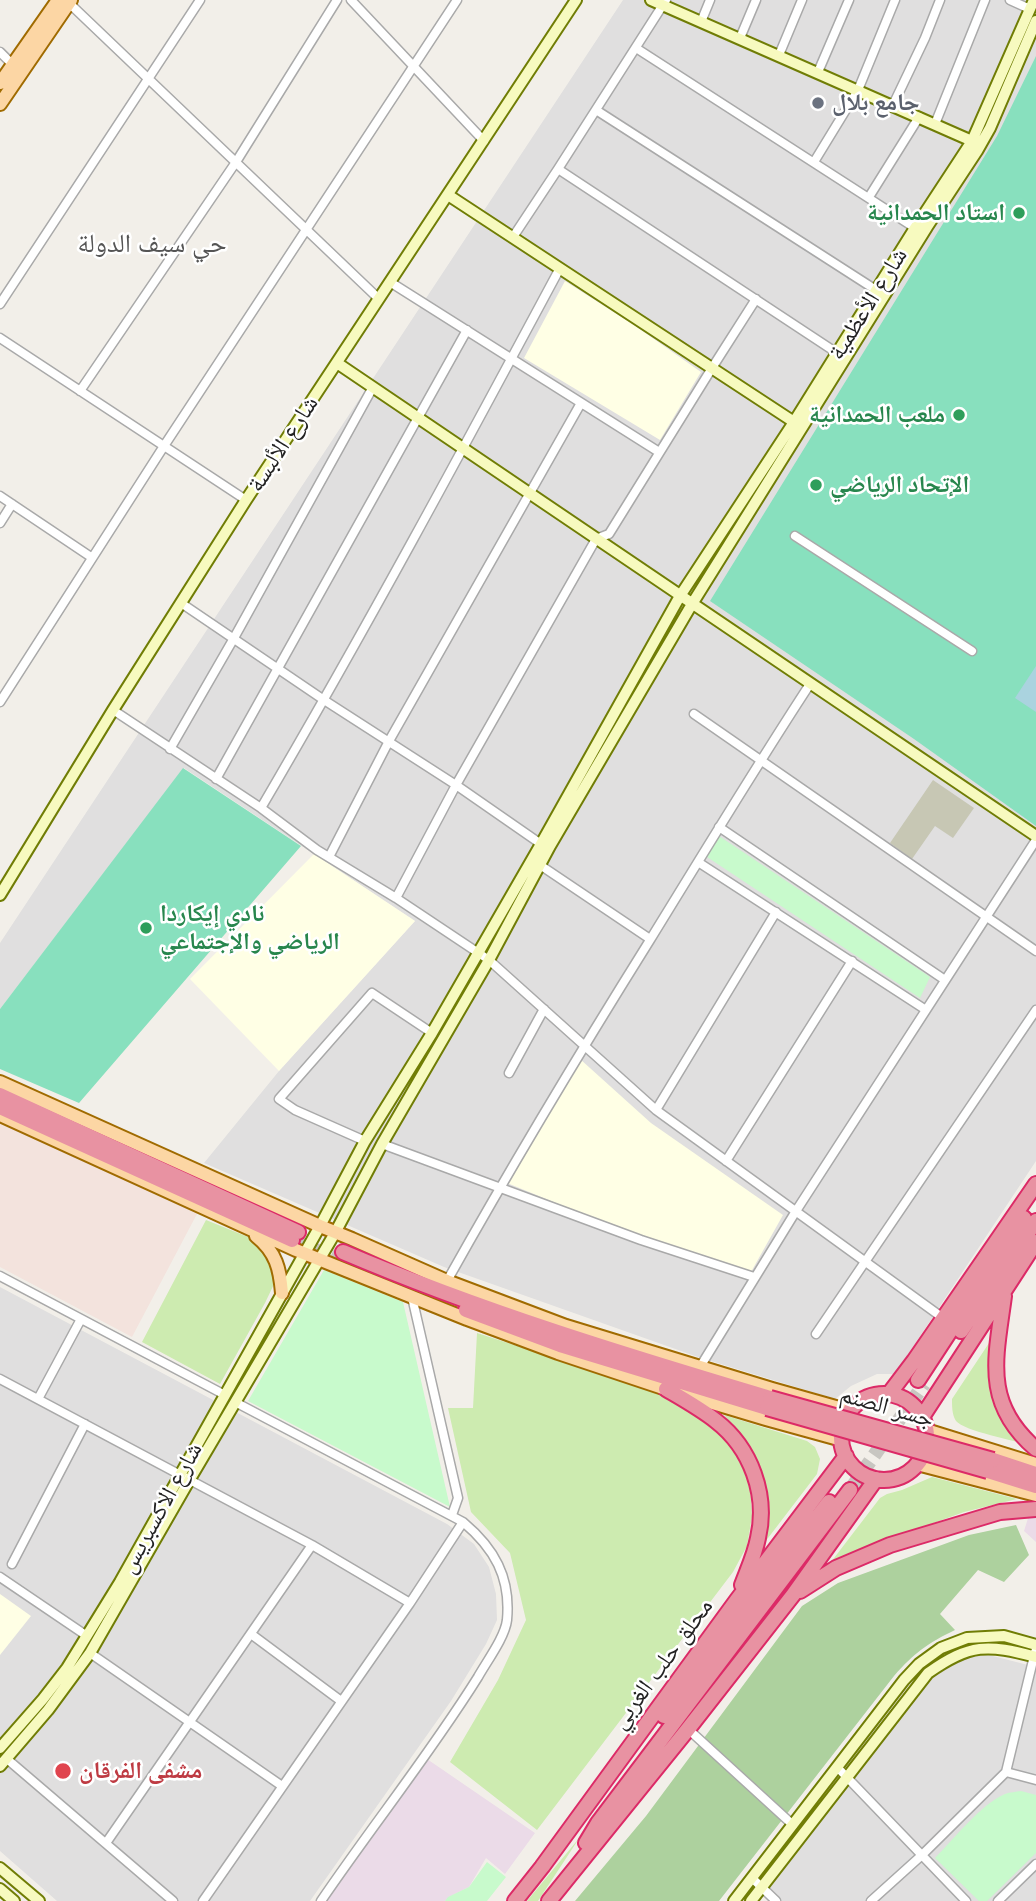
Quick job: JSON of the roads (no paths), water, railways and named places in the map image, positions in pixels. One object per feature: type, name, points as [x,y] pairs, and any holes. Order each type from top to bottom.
[{"type":"highway","points":[[0,1095],[295,1236],[0,1107]]},
{"type":"highway","points":[[889,1394],[1036,1184]]},
{"type":"highway","points":[[1036,1200],[921,1382],[1036,1221]]},
{"type":"highway","points":[[924,1423],[1036,1242]]},
{"type":"highway","name":"جسر الصنم","points":[[342,1257],[402,1277],[562,1340],[768,1403],[990,1466]]},
{"type":"highway","points":[[1005,1289],[996,1353],[996,1380],[1010,1420],[1036,1449]]},
{"type":"highway","points":[[666,1389],[724,1428],[742,1449],[754,1473],[760,1499],[760,1526],[758,1540],[737,1600]]},
{"type":"highway","points":[[889,1394],[905,1399],[917,1410],[924,1423],[927,1442],[924,1454],[909,1472],[899,1477],[876,1479],[858,1471],[846,1456],[842,1440],[843,1427],[850,1410],[865,1399],[889,1394]]},
{"type":"highway","name":"محلق حلب الغربي","points":[[515,1901],[846,1456]]},
{"type":"highway","points":[[990,1466],[1036,1474]]},
{"type":"highway","points":[[990,1466],[1036,1486]]},
{"type":"highway","points":[[549,1901],[793,1595],[876,1479]]},
{"type":"highway","points":[[542,1867],[588,1813],[846,1487],[598,1823],[562,1884]]},
{"type":"highway","points":[[793,1595],[836,1568],[891,1545],[1000,1512],[1036,1509]]},
{"type":"main road","points":[[0,83],[66,1]]},
{"type":"main road","points":[[0,104],[66,1]]},
{"type":"main road","points":[[0,1083],[447,1281],[666,1389],[842,1440]]},
{"type":"main road","points":[[0,1115],[304,1254],[412,1297],[562,1340],[699,1367],[850,1410]]},
{"type":"main road","points":[[242,1226],[264,1243],[273,1254],[280,1273],[282,1293]]},
{"type":"main road","points":[[924,1423],[1036,1464]]},
{"type":"main road","points":[[917,1464],[1036,1495]]},
{"type":"street","points":[[0,304],[200,0]]},
{"type":"street","points":[[80,391],[236,162],[337,0]]},
{"type":"street","points":[[351,0],[484,141]]},
{"type":"street","points":[[0,702],[164,446],[457,0]]},
{"type":"street","name":"شارع الألبسة","points":[[0,895],[246,500],[576,0]]},
{"type":"street","points":[[651,0],[665,3],[701,22],[972,141]]},
{"type":"street","points":[[701,22],[710,0]]},
{"type":"street","points":[[740,38],[756,0]]},
{"type":"street","points":[[779,55],[802,0]]},
{"type":"street","points":[[818,72],[849,0]]},
{"type":"street","points":[[814,162],[858,90],[895,0]]},
{"type":"street","points":[[894,106],[940,0]]},
{"type":"street","points":[[935,124],[985,0]]},
{"type":"street","points":[[1010,0],[1032,5]]},
{"type":"street","points":[[66,1],[379,299]]},
{"type":"street","points":[[513,237],[665,3]]},
{"type":"street","name":"شارع الأعظمية","points":[[478,953],[680,596],[972,141],[1032,5]]},
{"type":"street","points":[[173,1901],[106,1843],[4,1762],[48,1710],[90,1653],[185,1477],[235,1402],[335,1233],[382,1144],[489,960],[540,865],[692,604],[977,151],[1036,21]]},
{"type":"street","points":[[636,48],[915,228]]},
{"type":"street","points":[[0,52],[13,65]]},
{"type":"street","points":[[596,110],[876,290]]},
{"type":"street","points":[[869,197],[919,117]]},
{"type":"street","points":[[558,169],[837,353]]},
{"type":"street","points":[[448,195],[794,422]]},
{"type":"street","points":[[261,808],[463,449],[560,268]]},
{"type":"street","points":[[390,282],[659,452]]},
{"type":"street","points":[[396,898],[456,785],[596,539],[609,534],[756,299]]},
{"type":"street","points":[[216,779],[467,330]]},
{"type":"street","points":[[0,338],[246,500]]},
{"type":"street","points":[[337,363],[1036,838],[699,1367]]},
{"type":"street","points":[[170,749],[373,387]]},
{"type":"street","points":[[328,857],[389,741],[581,403]]},
{"type":"street","points":[[0,496],[92,557]]},
{"type":"street","points":[[0,523],[12,503]]},
{"type":"street","points":[[795,536],[972,651]]},
{"type":"street","points":[[181,603],[541,844]]},
{"type":"street","points":[[447,1281],[499,1187],[584,1046],[760,760],[810,684]]},
{"type":"street","points":[[113,710],[261,808],[328,857],[396,898],[489,960],[656,1110],[943,1318]]},
{"type":"street","points":[[694,714],[1036,951]]},
{"type":"street","points":[[719,827],[945,981]]},
{"type":"street","points":[[698,862],[926,1010]]},
{"type":"street","points":[[540,865],[650,939]]},
{"type":"street","points":[[656,1110],[776,912]]},
{"type":"street","name":"شارع الاكسبريس","points":[[0,1748],[67,1668],[185,1477],[225,1395],[365,1141],[478,953]]},
{"type":"street","points":[[726,1161],[852,961]]},
{"type":"street","points":[[365,1141],[295,1110],[279,1099],[372,993],[432,1032]]},
{"type":"street","points":[[509,1073],[544,1009]]},
{"type":"street","points":[[816,1334],[1036,1010]]},
{"type":"street","points":[[382,1144],[641,1240],[754,1277]]},
{"type":"street","points":[[0,1276],[225,1395]]},
{"type":"street","points":[[412,1297],[458,1498],[452,1515]]},
{"type":"street","points":[[38,1399],[81,1319]]},
{"type":"street","points":[[0,1379],[312,1545],[410,1603]]},
{"type":"street","points":[[235,1402],[463,1522],[481,1538],[498,1563],[506,1592],[507,1622],[495,1649],[459,1706],[321,1901]]},
{"type":"street","points":[[12,1564],[85,1424]]},
{"type":"street","points":[[203,1901],[410,1603],[463,1522]]},
{"type":"street","points":[[106,1843],[312,1545]]},
{"type":"street","points":[[0,1577],[87,1636]]},
{"type":"street","points":[[251,1634],[341,1701]]},
{"type":"street","points":[[734,1901],[919,1664],[941,1648],[967,1638],[1004,1636],[1035,1652]]},
{"type":"street","points":[[744,1888],[754,1900],[762,1886],[928,1673],[949,1658],[969,1650],[1002,1648],[1035,1652]]},
{"type":"street","points":[[871,1901],[1006,1772],[1035,1652]]},
{"type":"street","points":[[90,1653],[282,1786]]},
{"type":"street","points":[[688,1729],[793,1825]]},
{"type":"street","points":[[837,1767],[966,1901]]},
{"type":"street","points":[[1006,1772],[1036,1780]]},
{"type":"street","points":[[998,1901],[1036,1864]]},
{"type":"street","points":[[0,1868],[39,1901]]},
{"type":"street","points":[[752,1878],[776,1901]]},
{"type":"street","points":[[0,1889],[14,1901]]},
{"type":"water","points":[[1036,666],[1036,712],[1015,698]]},
{"type":"tunnel","points":[[292,1240],[341,1261]]},
{"type":"tunnel","points":[[850,1490],[924,1384]]},
{"type":"place","name":"جامع بلال","points":[[818,103]]},
{"type":"place","name":"استاد الحمدانية","points":[[1019,213]]},
{"type":"place","name":"ملعب الحمدانية","points":[[959,415]]},
{"type":"place","name":"الإتحاد الرياضي","points":[[816,485]]},
{"type":"place","name":"نادي إيكاردا الرياضي والإجتماعي","points":[[146,928]]},
{"type":"place","name":"مشفى الفرقان","points":[[63,1771]]},
{"type":"district","name":"حي سيف الدولة","points":[[152,244]]}]
